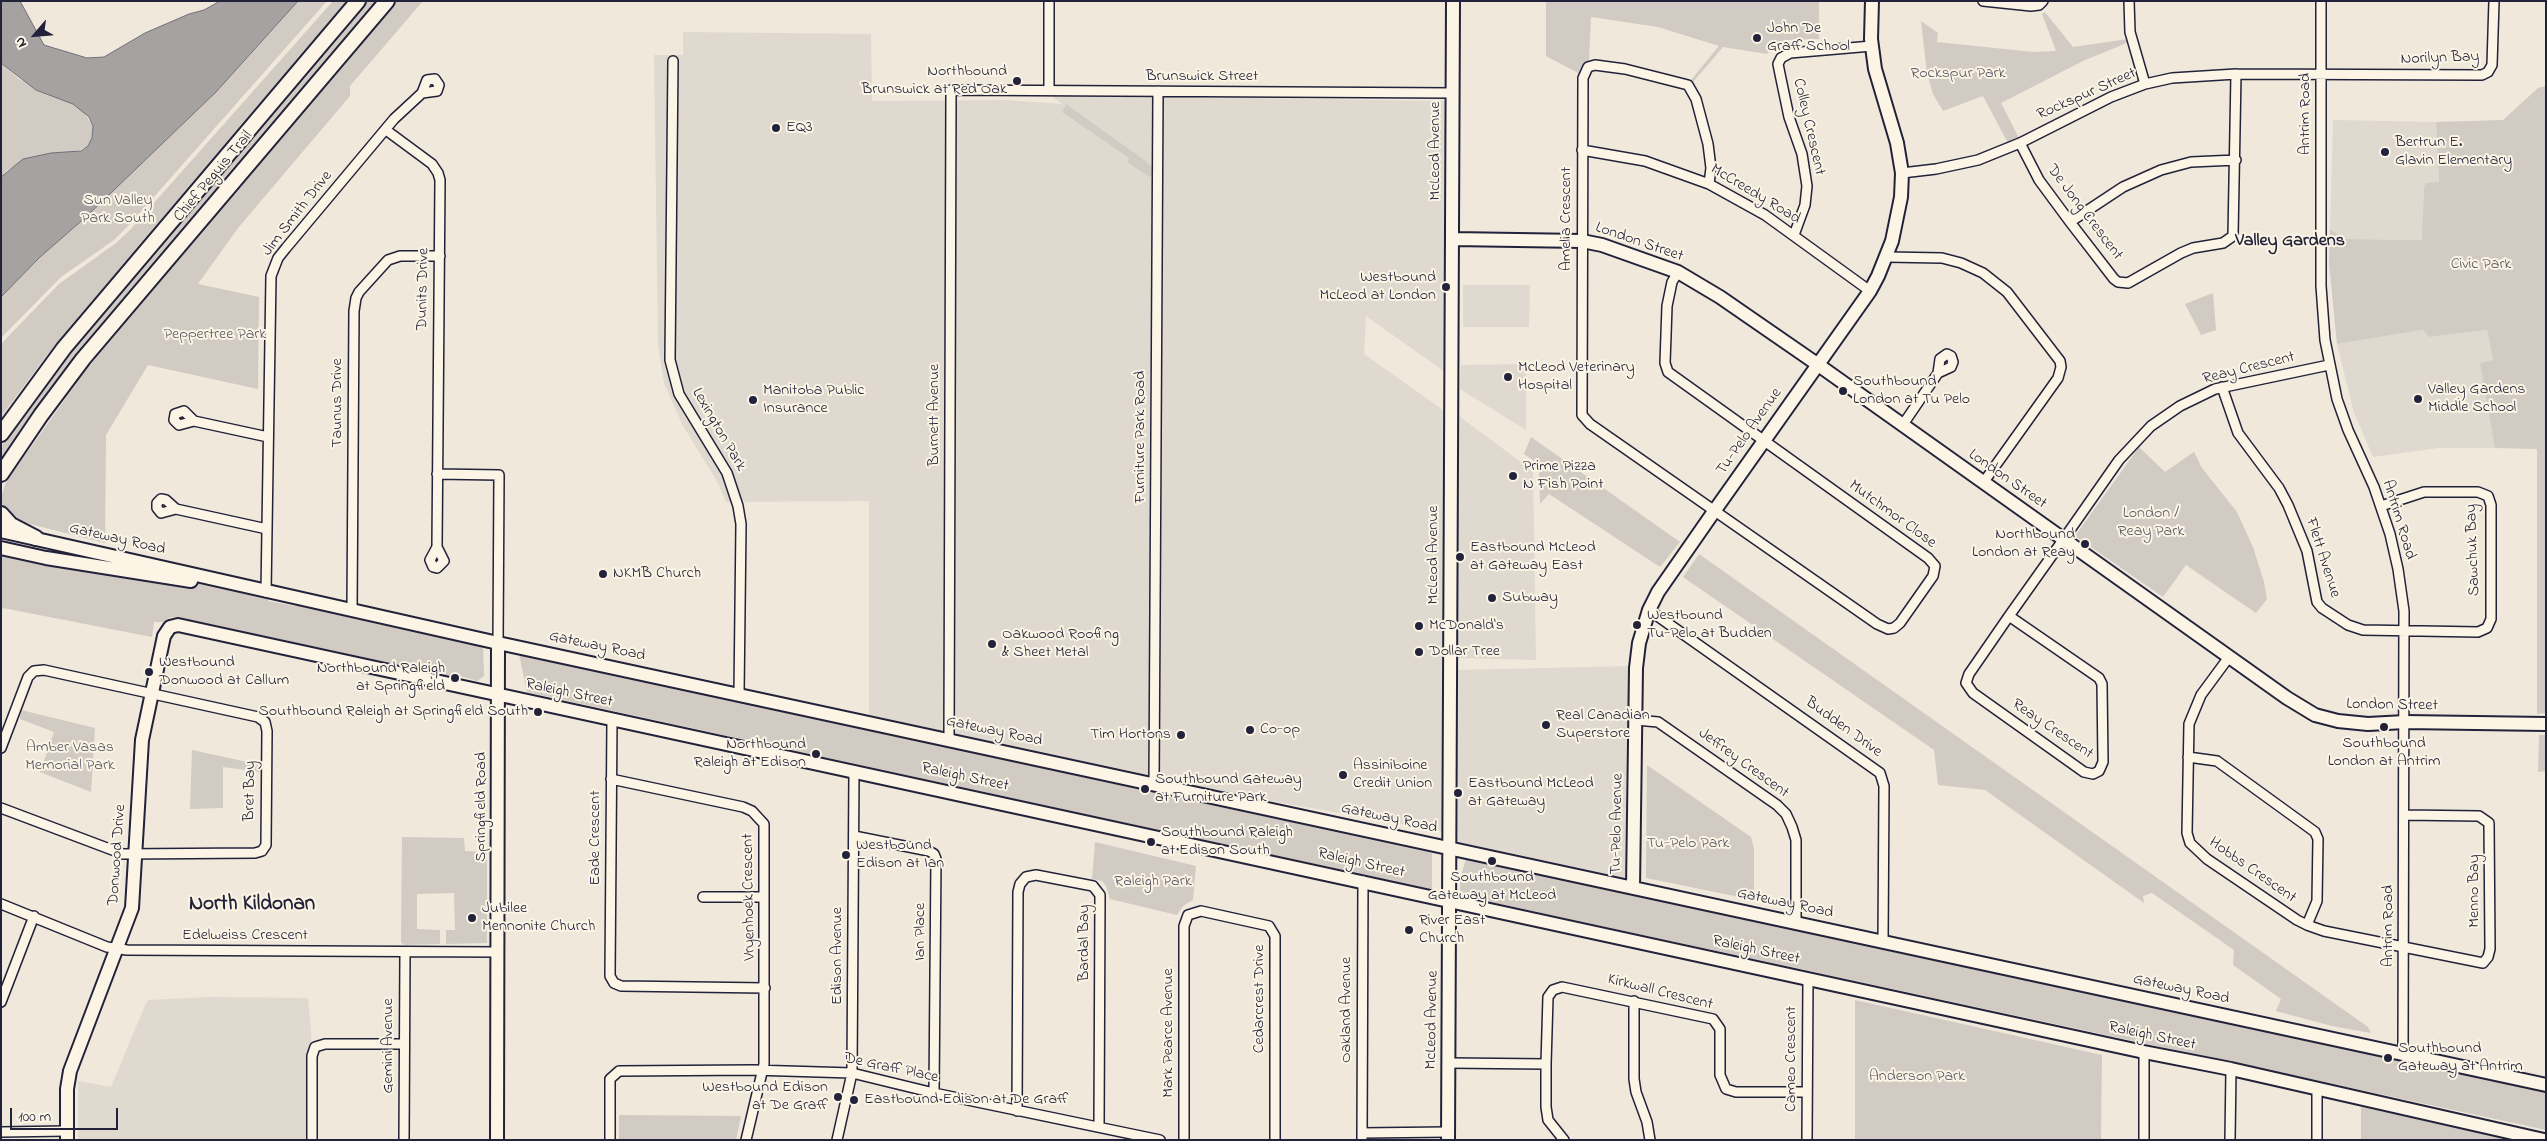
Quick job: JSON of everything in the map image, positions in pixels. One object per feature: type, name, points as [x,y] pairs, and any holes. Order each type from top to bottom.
[{"type":"main road","name":"Chief Peguis Trail","points":[[1,434],[64,348],[358,1]]},
{"type":"main road","name":"Chief Peguis Trail","points":[[1,475],[41,415],[83,359],[387,1]]},
{"type":"main road","points":[[1,514],[11,525],[36,538]]},
{"type":"street","points":[[1049,1],[1049,90]]},
{"type":"street","name":"McLeod Avenue","points":[[1448,1136],[1453,1]]},
{"type":"street","name":"Tu-Pelo Avenue","points":[[1633,888],[1639,643],[1649,610],[1658,592],[1870,291],[1887,257],[1897,225],[1902,174],[1897,143],[1878,84],[1872,46],[1872,1]]},
{"type":"street","points":[[1983,1],[2031,6],[2043,1]]},
{"type":"street","points":[[2129,1],[2130,32],[2145,84]]},
{"type":"street","name":"Antrim Road","points":[[2321,1],[2322,313],[2329,365],[2348,430],[2381,506],[2398,569],[2404,631],[2403,1054]]},
{"type":"street","name":"Norilyn Bay","points":[[2321,75],[2475,76],[2488,72],[2492,65],[2494,1]]},
{"type":"street","name":"Colley Crescent","points":[[1794,235],[1805,205],[1807,186],[1802,154],[1789,116],[1778,64],[1781,58],[1790,52],[1872,46]]},
{"type":"street","name":"Lexington Park","points":[[673,61],[670,360],[679,394],[726,473],[738,506],[741,524],[739,694]]},
{"type":"street","name":"Amelia Crescent","points":[[1709,184],[1711,168],[1708,144],[1696,99],[1688,85],[1625,69],[1596,65],[1588,67],[1583,78],[1582,416],[1590,424],[1715,510]]},
{"type":"street","name":"Rockspur Street","points":[[1902,174],[1978,160],[2020,143],[2111,97],[2145,84],[2186,76],[2236,74],[2321,75]]},
{"type":"street","name":"De Jong Crescent","points":[[2020,143],[2039,180],[2070,222],[2114,279],[2118,282],[2128,283],[2181,253],[2231,240],[2235,231],[2236,74]]},
{"type":"street","name":"Brunswick Street","points":[[951,90],[1452,93]]},
{"type":"street","name":"Burnett Avenue","points":[[949,739],[951,90]]},
{"type":"street","name":"Furniture Park Road","points":[[1154,784],[1158,92]]},
{"type":"street","name":"Jim Smith Drive","points":[[266,592],[269,284],[275,264],[286,248],[394,119],[422,93]]},
{"type":"street","name":"Dunits Drive","points":[[386,130],[432,164],[438,173],[440,256],[437,548]]},
{"type":"street","name":"McCreedy Road","points":[[1582,150],[1645,161],[1709,184],[1765,215],[1870,291]]},
{"type":"street","points":[[2070,222],[2123,187],[2161,170],[2191,162],[2236,160]]},
{"type":"street","name":"London Street","points":[[1453,239],[1582,241],[1611,248],[1678,272],[1720,297],[1817,364],[2062,540],[2287,698],[2316,715],[2353,724],[2405,722],[2546,724]]},
{"type":"street","name":"Taunus Drive","points":[[352,610],[354,311],[356,298],[359,292],[388,260],[400,256],[440,256]]},
{"type":"street","points":[[1887,257],[1942,258],[1962,263],[1984,273],[2007,292],[2060,361],[2061,367],[2058,378],[1983,483]]},
{"type":"street","points":[[1678,272],[1672,282],[1667,306],[1666,363],[1668,372],[1763,442]]},
{"type":"street","name":"Reay Crescent","points":[[2009,616],[2099,678],[2102,684],[2103,762],[2099,771],[2093,774],[2084,772],[1972,693],[1967,687],[1969,674],[2009,616],[2062,540],[2119,460],[2139,436],[2171,411],[2222,387],[2329,365]]},
{"type":"street","points":[[1902,426],[1938,373]]},
{"type":"street","name":"Flett Avenue","points":[[2222,387],[2238,433],[2279,488],[2298,527],[2307,551],[2319,605],[2356,629],[2404,631]]},
{"type":"street","points":[[194,421],[268,437]]},
{"type":"street","name":"Mutchmor Close","points":[[1715,510],[1881,627],[1891,629],[1900,623],[1933,576],[1935,566],[1928,558],[1763,442]]},
{"type":"street","name":"Springfield Road","points":[[437,474],[499,475],[497,1140]]},
{"type":"street","name":"Sawchuk Bay","points":[[2381,506],[2424,492],[2478,492],[2488,496],[2490,500],[2490,624],[2478,632],[2404,631]]},
{"type":"street","points":[[176,509],[267,528]]},
{"type":"street","name":"Gateway Road","points":[[1,531],[498,643],[2546,1085]]},
{"type":"street","name":"Gateway Road","points":[[1,548],[98,567],[192,581],[226,583]]},
{"type":"street","name":"Budden Drive","points":[[1649,610],[1880,773],[1884,782],[1883,942]]},
{"type":"street","name":"Raleigh Street","points":[[170,627],[184,626],[1363,881],[1450,902],[2144,1052],[2231,1069],[2544,1140]]},
{"type":"street","name":"Donwood Drive","points":[[67,1136],[67,1088],[70,1071],[132,908],[142,740],[164,636],[170,627]]},
{"type":"street","name":"Hobbs Crescent","points":[[2229,657],[2194,709],[2189,724],[2187,833],[2190,843],[2207,859],[2297,920],[2324,932],[2404,947]]},
{"type":"street","points":[[1,748],[28,677],[34,671],[44,670],[152,692]]},
{"type":"street","name":"Bret Bay","points":[[136,853],[255,853],[262,851],[266,845],[267,731],[265,722],[258,717],[152,692]]},
{"type":"street","name":"Eade Crescent","points":[[612,720],[610,976],[614,983],[620,986],[765,988]]},
{"type":"street","name":"Jeffrey Crescent","points":[[1636,720],[1658,722],[1786,814],[1796,840],[1796,923]]},
{"type":"street","points":[[2188,756],[2217,761],[2315,832],[2318,840],[2317,901],[2308,925]]},
{"type":"street","name":"Edison Avenue","points":[[837,1140],[852,1073],[854,771]]},
{"type":"street","name":"Vryenhoek Crescent","points":[[611,779],[752,811],[759,817],[765,831],[764,1064],[746,1140]]},
{"type":"street","points":[[1,808],[122,854],[136,853]]},
{"type":"street","name":"Menno Bay","points":[[2404,815],[2479,816],[2487,821],[2490,830],[2490,949],[2488,957],[2483,963],[2404,947]]},
{"type":"street","name":"Ian Place","points":[[854,836],[929,851],[934,854],[936,860],[934,1093]]},
{"type":"street","name":"Bardal Bay","points":[[1017,1111],[1018,892],[1020,884],[1026,877],[1036,874],[1093,886],[1100,895],[1099,1127]]},
{"type":"street","name":"Oakland Avenue","points":[[1362,1136],[1363,881]]},
{"type":"street","points":[[703,897],[764,897]]},
{"type":"street","name":"Edelweiss Crescent","points":[[1,904],[107,947],[117,948],[497,952]]},
{"type":"street","name":"Cedarcrest Drive","points":[[1184,926],[1188,915],[1201,912],[1269,926],[1273,930],[1275,936],[1274,1140]]},
{"type":"street","points":[[1,1002],[34,916]]},
{"type":"street","name":"Mark Pearce Avenue","points":[[1184,926],[1184,1140]]},
{"type":"street","name":"Gemini Avenue","points":[[404,1140],[405,952]]},
{"type":"street","name":"Cameo Crescent","points":[[1807,1140],[1808,979]]},
{"type":"street","name":"Kirkwall Crescent","points":[[1546,1064],[1546,1008],[1548,997],[1553,990],[1562,987],[1573,988],[1706,1017],[1717,1023],[1721,1036],[1721,1080],[1726,1089],[1736,1092],[1807,1092]]},
{"type":"street","points":[[1634,1001],[1634,1079],[1636,1092],[1647,1122],[1650,1140]]},
{"type":"street","points":[[312,1140],[312,1056],[315,1047],[325,1044],[404,1044]]},
{"type":"street","points":[[2144,1052],[2144,1140]]},
{"type":"street","points":[[1449,1063],[1546,1064],[1546,1107],[1548,1120],[1564,1140]]},
{"type":"street","points":[[2230,1140],[2231,1069]]},
{"type":"street","name":"De Graff Place","points":[[610,1140],[610,1079],[613,1074],[619,1071],[852,1073],[934,1093],[1160,1140]]},
{"type":"street","points":[[2317,1090],[2317,1140]]},
{"type":"street","points":[[1,1132],[67,1136]]},
{"type":"street","points":[[1362,1136],[1448,1136]]},
{"type":"shaded area","points":[[1,1],[20,1],[44,45],[87,58],[104,57],[145,33],[189,14],[204,10],[220,1],[298,1],[216,92],[87,216],[39,258],[1,297],[1,177],[23,159],[51,153],[81,151],[88,146],[92,138],[93,126],[89,117],[73,104],[36,90],[1,63]]},
{"type":"shaded area","points":[[683,32],[871,34],[872,101],[1006,100],[1062,104],[1050,95],[1447,101],[1445,372],[1366,316],[1364,354],[1446,412],[1447,832],[1158,781],[1160,706],[1151,706],[1151,779],[869,718],[869,501],[726,502],[718,483],[682,424],[664,383],[658,345],[654,55],[683,55]]},
{"type":"shaded area","name":"Bertrun E. Glavin Elementary","points":[[2333,120],[2436,122],[2439,182],[2424,188],[2423,240],[2345,239],[2330,229]]},
{"type":"shaded area","points":[[1463,285],[1530,285],[1529,327],[1463,327]]},
{"type":"shaded area","name":"Valley Gardens Middle School","points":[[2423,330],[2429,337],[2487,330],[2493,361],[2481,363],[2495,448],[2438,448],[2373,457],[2354,413],[2337,344]]},
{"type":"shaded area","points":[[1526,364],[1526,430],[1460,389],[1461,365]]},
{"type":"shaded area","points":[[1456,414],[1533,471],[1536,660],[1456,658]]},
{"type":"shaded area","points":[[1631,666],[1628,882],[1455,841],[1457,670]]},
{"type":"shaded area","points":[[208,997],[308,998],[312,1043],[307,1053],[306,1140],[78,1140],[78,1081],[111,1087],[146,1003],[149,1000]]},
{"type":"green space","name":"Sun Valley Park South","points":[[298,1],[327,1],[130,224],[114,240],[61,277],[1,338],[1,297],[39,258],[87,216],[216,92]]},
{"type":"green space","points":[[333,1],[348,1],[47,355],[1,417],[1,344],[59,284],[116,243],[130,230]]},
{"type":"green space","points":[[363,1],[381,1],[1,467],[1,447],[69,349]]},
{"type":"green space","name":"Peppertree Park","points":[[396,1],[423,1],[350,86],[350,96],[238,228],[198,284],[259,297],[258,389],[148,365],[106,435],[105,543],[26,523],[3,511],[1,497],[6,482],[85,371]]},
{"type":"green space","name":"John De Graff School","points":[[1546,1],[1819,1],[1819,39],[1786,40],[1773,47],[1767,54],[1723,47],[1693,82],[1691,80],[1719,46],[1658,27],[1591,17],[1589,61],[1582,66],[1578,73],[1546,56]]},
{"type":"green space","name":"Rockspur Park","points":[[2045,12],[2073,47],[2128,39],[2129,42],[2083,61],[2001,103],[2020,140],[2009,145],[1983,96],[1943,111],[1933,94],[1927,73],[1921,21],[1938,33],[1937,42],[2033,52],[2056,51],[2042,14]]},
{"type":"green space","points":[[1,63],[19,79],[73,104],[83,111],[93,126],[92,138],[88,146],[73,153],[51,153],[7,170],[1,177]]},
{"type":"green space","name":"Civic Park","points":[[2546,86],[2546,713],[2537,714],[2537,449],[2495,448],[2480,363],[2493,360],[2487,330],[2429,337],[2423,330],[2337,344],[2329,264],[2330,229],[2345,239],[2422,240],[2424,188],[2426,183],[2439,182],[2436,122],[2503,120],[2538,88]]},
{"type":"green space","points":[[1066,104],[1143,159],[1153,168],[1153,175],[1149,177],[1127,162],[1129,158],[1062,112]]},
{"type":"green space","points":[[2213,293],[2216,330],[2201,335],[2185,304]]},
{"type":"green space","points":[[1531,437],[1680,542],[1660,567],[1549,494],[1540,504],[1539,464],[1524,454]]},
{"type":"green space","name":"London / Reay Park","points":[[2139,447],[2165,472],[2194,452],[2202,468],[2237,512],[2253,547],[2264,582],[2267,599],[2256,613],[2186,565],[2163,597],[2075,536]]},
{"type":"green space","points":[[1,552],[65,565],[207,585],[268,597],[268,601],[295,606],[296,602],[483,645],[484,676],[477,681],[454,674],[453,677],[177,617],[171,617],[163,622],[154,622],[152,637],[3,608],[1,611]]},
{"type":"green space","points":[[1699,554],[2368,1027],[2371,1033],[2332,1026],[2276,1011],[2281,999],[2233,965],[2234,950],[2152,893],[2143,896],[2144,903],[1985,790],[1938,785],[1934,750],[1683,577]]},
{"type":"green space","points":[[519,654],[1432,853],[1432,890],[527,692]]},
{"type":"green space","name":"Amber Vasas Memorial Park","points":[[21,710],[95,728],[91,792],[40,772],[54,732],[20,719]]},
{"type":"green space","points":[[2539,735],[2546,735],[2546,771],[2538,772]]},
{"type":"green space","points":[[192,750],[261,765],[261,772],[223,767],[223,808],[190,809]]},
{"type":"green space","name":"Tu-Pelo Park","points":[[1647,765],[1751,837],[1754,849],[1754,900],[1646,878]]},
{"type":"green space","points":[[402,837],[464,838],[465,851],[487,852],[487,943],[446,944],[446,930],[455,930],[454,893],[417,894],[417,929],[440,930],[440,944],[404,945],[401,942]]},
{"type":"green space","name":"Raleigh Park","points":[[1095,842],[1196,866],[1193,900],[1183,906],[1177,915],[1110,899],[1106,886],[1102,881],[1092,879]]},
{"type":"green space","points":[[1466,859],[2546,1091],[2546,1130],[1467,897],[1460,891],[1460,879]]},
{"type":"green space","name":"Anderson Park","points":[[1855,1000],[2102,1055],[2101,1140],[1855,1140]]},
{"type":"green space","points":[[2361,1107],[2522,1140],[2361,1140]]},
{"type":"green space","points":[[619,1115],[741,1116],[736,1140],[619,1140]]},
{"type":"place","name":"John De Graff School","points":[[1757,38]]},
{"type":"place","name":"Northbound Brunswick at Red Oak","points":[[1017,81]]},
{"type":"place","name":"EQ3","points":[[776,128]]},
{"type":"place","name":"Bertrun E. Glavin Elementary","points":[[2385,152]]},
{"type":"place","name":"Westbound McLeod at London","points":[[1446,287]]},
{"type":"place","name":"McLeod Veterinary Hospital","points":[[1508,377]]},
{"type":"place","name":"Southbound London at Tu Pelo","points":[[1843,391]]},
{"type":"place","name":"Valley Gardens Middle School","points":[[2418,399]]},
{"type":"place","name":"Manitoba Public Insurance","points":[[753,400]]},
{"type":"place","name":"Prime Pizza N Fish Point","points":[[1513,476]]},
{"type":"place","name":"Northbound London at Reay","points":[[2085,544]]},
{"type":"place","name":"Eastbound McLeod at Gateway East","points":[[1460,557]]},
{"type":"place","name":"NKMB Church","points":[[603,574]]},
{"type":"place","name":"Subway","points":[[1492,598]]},
{"type":"place","name":"Westbound Tu-Pelo at Budden","points":[[1637,625]]},
{"type":"place","name":"McDonald's","points":[[1419,626]]},
{"type":"place","name":"Oakwood Roofing & Sheet Metal","points":[[992,644]]},
{"type":"place","name":"Dollar Tree","points":[[1419,652]]},
{"type":"place","name":"Westbound Donwood at Callum","points":[[149,672]]},
{"type":"place","name":"Northbound Raleigh at Springfield","points":[[455,678]]},
{"type":"place","name":"Southbound Raleigh at Springfield South","points":[[538,712]]},
{"type":"place","name":"Real Canadian Superstore","points":[[1546,725]]},
{"type":"place","name":"Southbound London at Antrim","points":[[2384,727]]},
{"type":"place","name":"Co-op","points":[[1250,730]]},
{"type":"place","name":"Tim Hortons","points":[[1181,735]]},
{"type":"place","name":"Northbound Raleigh at Edison","points":[[816,754]]},
{"type":"place","name":"Assiniboine Credit Union","points":[[1343,775]]},
{"type":"place","name":"Southbound Gateway at Furniture Park","points":[[1145,789]]},
{"type":"place","name":"Eastbound McLeod at Gateway","points":[[1458,793]]},
{"type":"place","name":"Southbound Raleigh at Edison South","points":[[1151,842]]},
{"type":"place","name":"Westbound Edison at Ian","points":[[846,855]]},
{"type":"place","name":"Southbound Gateway at McLeod","points":[[1492,861]]},
{"type":"place","name":"Jubilee Mennonite Church","points":[[472,918]]},
{"type":"place","name":"River East Church","points":[[1409,930]]},
{"type":"place","name":"Southbound Gateway at Antrim","points":[[2388,1058]]},
{"type":"place","name":"Westbound Edison at De Graff","points":[[838,1097]]},
{"type":"place","name":"Eastbound Edison at De Graff","points":[[854,1100]]},
{"type":"district","name":"Valley Gardens","points":[[2290,242]]},
{"type":"district","name":"North Kildonan","points":[[252,906]]}]
